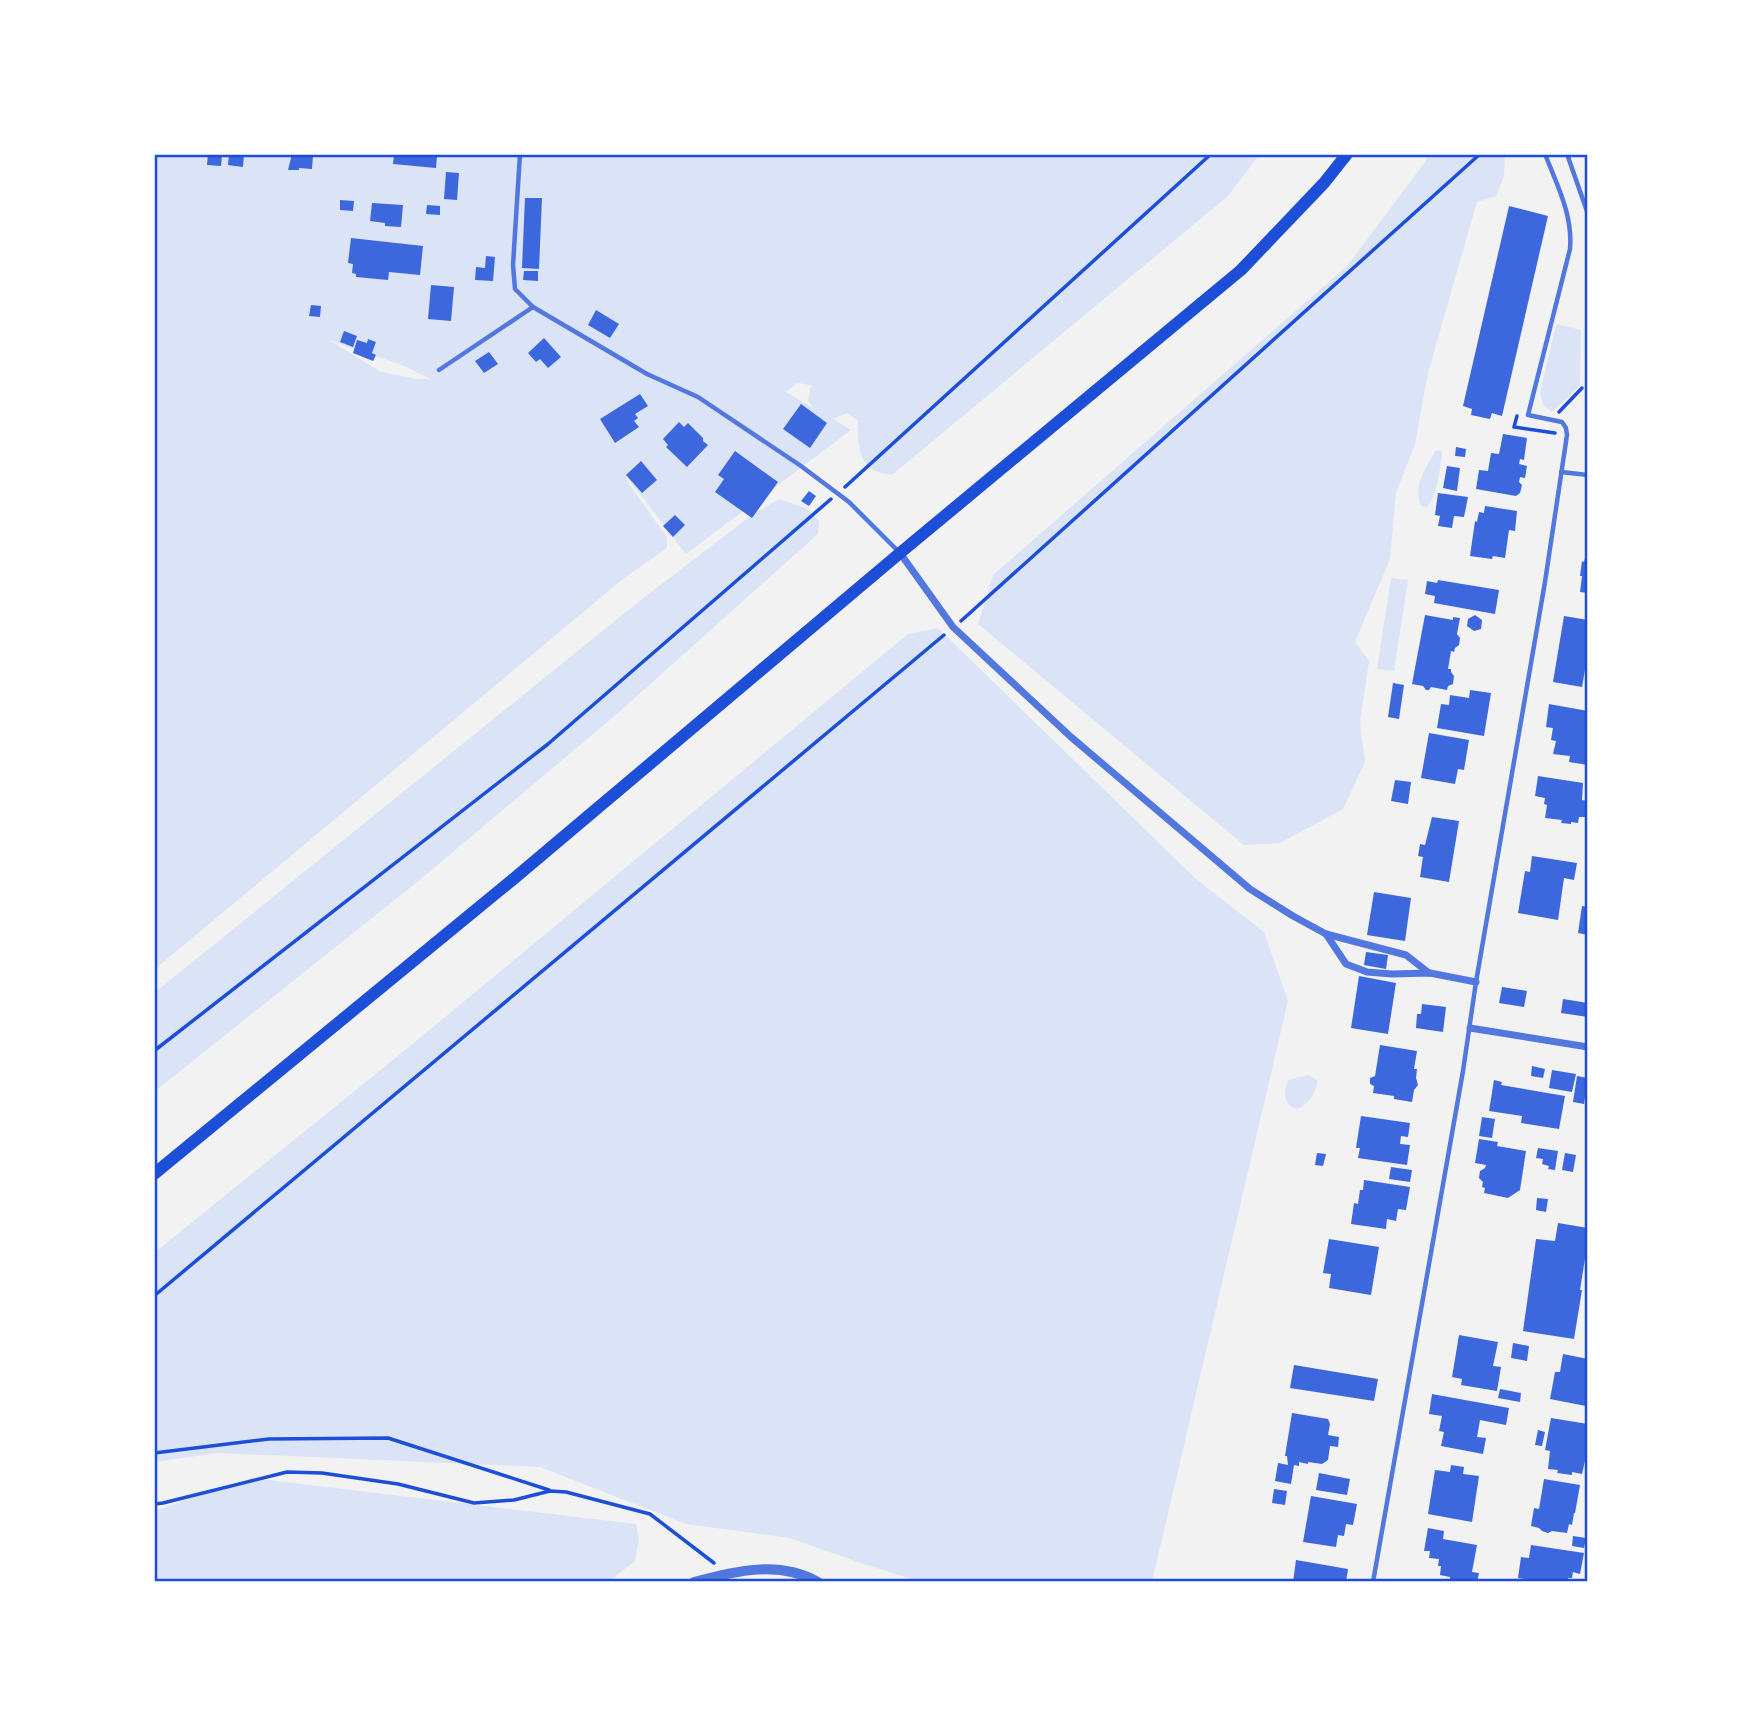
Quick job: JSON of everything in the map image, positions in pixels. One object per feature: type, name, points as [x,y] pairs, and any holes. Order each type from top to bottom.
[{"type":"main road","points":[[154,1174],[517,876],[1241,270],[1324,183],[1347,154]]},
{"type":"street","points":[[900,553],[953,627],[1071,737],[1250,889],[1326,934],[1406,955],[1430,974]]},
{"type":"street","points":[[1326,934],[1346,964],[1367,972],[1430,974],[1476,982]]},
{"type":"street","points":[[1470,1028],[1588,1047]]},
{"type":"street","points":[[694,1582],[752,1569],[776,1569],[797,1573],[818,1582]]},
{"type":"lane","points":[[520,154],[514,289],[533,307],[647,374],[698,397],[801,466],[849,502],[900,553]]},
{"type":"lane","points":[[1373,1582],[1470,1028],[1545,582],[1567,431],[1562,422],[1528,415],[1571,237],[1569,216],[1545,154]]},
{"type":"lane","points":[[1567,154],[1588,214]]},
{"type":"lane","points":[[439,370],[533,307]]},
{"type":"lane","points":[[1561,472],[1588,475]]},
{"type":"path","points":[[154,1051],[548,744],[877,460],[1211,154]]},
{"type":"path","points":[[154,1296],[953,627],[1480,154]]},
{"type":"path","points":[[1551,419],[1582,388]]},
{"type":"path","points":[[154,1452],[269,1439],[388,1438],[550,1490],[650,1514],[726,1573]]},
{"type":"path","points":[[154,1504],[287,1472],[322,1473],[398,1484],[474,1503],[514,1500],[550,1490]]},
{"type":"shaded area","points":[[154,154],[1260,154],[1228,196],[892,475],[875,471],[865,462],[858,442],[858,421],[847,413],[832,418],[851,430],[686,554],[626,476],[667,537],[667,548],[623,579],[154,970]],"holes":[[[329,340],[402,365],[431,379],[381,372]],[[797,383],[811,385],[808,401],[813,408],[786,392]]]},
{"type":"shaded area","points":[[1431,154],[1505,154],[1504,176],[1496,196],[1477,202],[1428,373],[1415,444],[1396,493],[1390,559],[1355,642],[1369,661],[1360,723],[1365,762],[1343,809],[1280,843],[1244,845],[978,624],[993,575],[1347,266]]},
{"type":"shaded area","points":[[1558,324],[1581,330],[1580,386],[1552,412],[1543,405],[1540,392]]},
{"type":"shaded area","points":[[1439,450],[1442,456],[1436,489],[1427,507],[1421,506],[1418,492],[1421,478],[1435,451]]},
{"type":"shaded area","points":[[779,499],[806,508],[819,521],[818,534],[618,713],[416,883],[154,1092],[154,993],[642,599],[752,515]]},
{"type":"shaded area","points":[[1391,578],[1408,580],[1394,671],[1377,669]]},
{"type":"shaded area","points":[[938,628],[1196,879],[1264,932],[1288,1001],[1152,1582],[921,1582],[789,1538],[686,1524],[540,1467],[217,1453],[154,1462],[154,1253],[404,1051],[908,634]]},
{"type":"shaded area","points":[[1308,1075],[1317,1080],[1309,1101],[1298,1109],[1289,1105],[1285,1089],[1288,1080]]},
{"type":"shaded area","points":[[252,1478],[636,1524],[639,1539],[635,1561],[608,1582],[154,1582],[154,1511]]},
{"type":"building","points":[[208,154],[222,155],[221,166],[207,165]]},
{"type":"building","points":[[229,154],[244,154],[243,167],[228,165]]},
{"type":"building","points":[[292,154],[313,155],[312,169],[288,170]]},
{"type":"building","points":[[394,154],[432,154],[437,156],[436,168],[393,164]]},
{"type":"building","points":[[446,172],[459,173],[457,200],[444,199]]},
{"type":"building","points":[[525,198],[542,198],[539,269],[522,268]]},
{"type":"building","points":[[340,200],[354,201],[353,211],[340,210]]},
{"type":"building","points":[[372,203],[403,205],[401,227],[370,221]]},
{"type":"building","points":[[427,205],[440,206],[440,215],[426,214]]},
{"type":"building","points":[[1509,206],[1548,216],[1502,416],[1492,413],[1490,419],[1471,415],[1472,409],[1463,406]]},
{"type":"building","points":[[351,238],[423,246],[420,275],[389,272],[388,280],[356,277],[356,274],[352,273],[353,264],[348,263]]},
{"type":"building","points":[[486,256],[495,257],[493,281],[475,280],[476,267],[485,268]]},
{"type":"building","points":[[524,271],[538,271],[538,281],[523,280]]},
{"type":"building","points":[[431,285],[454,287],[451,321],[428,319]]},
{"type":"building","points":[[311,305],[321,306],[320,317],[309,316]]},
{"type":"building","points":[[596,310],[619,324],[610,338],[588,325]]},
{"type":"building","points":[[344,331],[357,336],[353,347],[340,342]]},
{"type":"building","points":[[544,338],[561,357],[548,368],[540,359],[536,362],[528,353]]},
{"type":"building","points":[[368,339],[376,342],[372,353],[376,355],[373,361],[353,353],[357,340],[367,343]]},
{"type":"building","points":[[489,352],[498,364],[484,373],[475,361]]},
{"type":"building","points":[[640,394],[648,406],[635,414],[638,418],[634,421],[639,427],[615,443],[600,419]]},
{"type":"building","points":[[801,404],[827,423],[810,448],[783,429]]},
{"type":"building","points":[[679,422],[684,427],[688,423],[708,445],[687,467],[666,447],[668,445],[663,439]]},
{"type":"building","points":[[1503,434],[1527,438],[1524,460],[1520,459],[1519,464],[1527,466],[1525,478],[1520,477],[1519,482],[1522,485],[1516,496],[1476,489],[1479,470],[1488,471],[1491,453],[1499,454]]},
{"type":"building","points":[[1456,447],[1466,449],[1465,457],[1455,456]]},
{"type":"building","points":[[735,451],[778,482],[752,518],[715,492],[724,479],[718,475]]},
{"type":"building","points":[[641,461],[657,480],[642,493],[626,475]]},
{"type":"building","points":[[1447,466],[1460,468],[1457,491],[1443,488]]},
{"type":"building","points":[[809,491],[816,496],[809,506],[801,501]]},
{"type":"building","points":[[1438,493],[1468,497],[1464,517],[1454,516],[1452,528],[1438,526],[1440,516],[1435,515]]},
{"type":"building","points":[[1485,506],[1517,511],[1515,531],[1509,530],[1505,558],[1470,556],[1475,521],[1477,522],[1479,512],[1484,513]]},
{"type":"building","points":[[675,515],[685,525],[673,537],[663,526]]},
{"type":"building","points":[[1585,558],[1588,558],[1588,593],[1580,592],[1582,561],[1584,562]]},
{"type":"building","points":[[1438,580],[1499,590],[1495,614],[1434,603],[1435,596],[1425,594],[1427,581],[1437,583]]},
{"type":"building","points":[[1425,615],[1453,620],[1453,617],[1460,618],[1457,634],[1460,638],[1459,645],[1454,652],[1451,651],[1448,669],[1451,669],[1454,676],[1453,684],[1448,686],[1447,690],[1431,687],[1426,690],[1423,686],[1412,684]]},
{"type":"building","points":[[1475,615],[1482,620],[1481,629],[1474,631],[1467,626],[1468,619]]},
{"type":"building","points":[[1564,616],[1588,620],[1588,653],[1582,687],[1553,682]]},
{"type":"building","points":[[1393,683],[1404,685],[1399,719],[1388,717]]},
{"type":"building","points":[[1470,690],[1491,693],[1484,736],[1437,728],[1441,704],[1449,705],[1450,695],[1469,698]]},
{"type":"building","points":[[1549,704],[1588,711],[1588,765],[1569,762],[1570,756],[1553,754],[1556,741],[1551,740],[1553,728],[1546,727]]},
{"type":"building","points":[[1429,733],[1469,740],[1464,770],[1458,769],[1455,784],[1421,778]]},
{"type":"building","points":[[1538,776],[1583,783],[1582,800],[1588,801],[1586,817],[1579,817],[1578,823],[1571,824],[1545,818],[1545,798],[1535,796]]},
{"type":"building","points":[[1395,780],[1411,782],[1408,804],[1391,801]]},
{"type":"building","points":[[1432,817],[1459,821],[1449,882],[1420,877],[1423,857],[1418,856],[1420,844],[1425,845]]},
{"type":"building","points":[[1532,856],[1577,863],[1574,880],[1564,878],[1558,920],[1518,913],[1525,871],[1530,872]]},
{"type":"building","points":[[1374,892],[1411,898],[1405,941],[1367,935]]},
{"type":"building","points":[[1582,906],[1588,907],[1588,935],[1578,933]]},
{"type":"building","points":[[1366,952],[1388,955],[1386,969],[1364,965]]},
{"type":"building","points":[[1359,976],[1396,983],[1388,1034],[1351,1028]]},
{"type":"building","points":[[1502,987],[1527,991],[1524,1007],[1499,1003]]},
{"type":"building","points":[[1563,999],[1588,1003],[1588,1017],[1561,1013]]},
{"type":"building","points":[[1422,1004],[1446,1007],[1443,1032],[1416,1028],[1417,1014],[1421,1014]]},
{"type":"building","points":[[1380,1045],[1417,1051],[1414,1069],[1417,1069],[1418,1085],[1414,1090],[1412,1102],[1373,1093],[1374,1086],[1370,1084],[1370,1078],[1375,1076]]},
{"type":"building","points":[[1532,1066],[1545,1069],[1543,1078],[1531,1076]]},
{"type":"building","points":[[1552,1070],[1576,1074],[1572,1092],[1549,1088]]},
{"type":"building","points":[[1577,1076],[1588,1078],[1584,1104],[1573,1102]]},
{"type":"building","points":[[1494,1080],[1502,1082],[1501,1085],[1565,1096],[1559,1129],[1521,1123],[1522,1116],[1489,1111]]},
{"type":"building","points":[[1361,1116],[1410,1123],[1408,1137],[1401,1136],[1400,1144],[1410,1145],[1407,1165],[1358,1158],[1360,1148],[1356,1148]]},
{"type":"building","points":[[1482,1117],[1495,1119],[1492,1138],[1479,1136]]},
{"type":"building","points":[[1479,1139],[1498,1142],[1497,1146],[1526,1151],[1520,1190],[1508,1198],[1484,1193],[1483,1182],[1479,1178],[1480,1171],[1486,1165],[1475,1163]]},
{"type":"building","points":[[1538,1148],[1558,1151],[1555,1170],[1542,1164],[1543,1159],[1536,1158]]},
{"type":"building","points":[[1317,1153],[1326,1154],[1323,1166],[1315,1165]]},
{"type":"building","points":[[1565,1153],[1576,1155],[1573,1172],[1562,1170]]},
{"type":"building","points":[[1391,1167],[1412,1170],[1410,1182],[1389,1179]]},
{"type":"building","points":[[1364,1180],[1410,1187],[1406,1210],[1398,1209],[1396,1221],[1387,1219],[1386,1229],[1351,1224],[1354,1203],[1358,1204]]},
{"type":"building","points":[[1537,1198],[1548,1199],[1546,1212],[1536,1210]]},
{"type":"building","points":[[1558,1223],[1588,1228],[1588,1246],[1574,1339],[1523,1331],[1536,1239],[1555,1241]]},
{"type":"building","points":[[1329,1239],[1379,1247],[1371,1295],[1329,1288],[1331,1274],[1323,1273]]},
{"type":"building","points":[[1459,1335],[1498,1342],[1493,1366],[1501,1367],[1497,1391],[1461,1385],[1462,1379],[1452,1377]]},
{"type":"building","points":[[1513,1343],[1529,1346],[1527,1361],[1511,1358]]},
{"type":"building","points":[[1563,1354],[1588,1359],[1586,1406],[1550,1399],[1555,1372],[1560,1372]]},
{"type":"building","points":[[1294,1365],[1378,1379],[1374,1401],[1290,1388]]},
{"type":"building","points":[[1500,1389],[1521,1393],[1520,1402],[1498,1398]]},
{"type":"building","points":[[1432,1394],[1509,1408],[1506,1425],[1480,1420],[1477,1437],[1486,1438],[1483,1454],[1441,1446],[1444,1432],[1439,1431],[1442,1416],[1429,1414]]},
{"type":"building","points":[[1292,1413],[1328,1419],[1328,1435],[1339,1437],[1338,1447],[1330,1446],[1328,1460],[1322,1464],[1299,1462],[1299,1466],[1294,1465],[1291,1484],[1275,1481],[1278,1463],[1288,1465],[1285,1456]]},
{"type":"building","points":[[1551,1418],[1588,1424],[1588,1461],[1585,1461],[1582,1474],[1557,1473],[1558,1470],[1548,1469],[1550,1451],[1545,1450]]},
{"type":"building","points":[[1538,1430],[1545,1432],[1542,1446],[1535,1445]]},
{"type":"building","points":[[1451,1465],[1464,1467],[1463,1474],[1479,1476],[1472,1522],[1428,1514],[1435,1470],[1450,1472]]},
{"type":"building","points":[[1319,1473],[1350,1479],[1347,1495],[1316,1490]]},
{"type":"building","points":[[1544,1479],[1580,1485],[1572,1525],[1569,1524],[1567,1533],[1548,1533],[1531,1526],[1534,1508],[1539,1509]]},
{"type":"building","points":[[1274,1489],[1287,1491],[1285,1505],[1272,1503]]},
{"type":"building","points":[[1311,1496],[1357,1504],[1353,1525],[1346,1524],[1344,1536],[1338,1535],[1336,1547],[1303,1542]]},
{"type":"building","points":[[1428,1528],[1444,1531],[1443,1539],[1477,1545],[1472,1572],[1479,1573],[1477,1582],[1450,1582],[1450,1577],[1440,1575],[1439,1559],[1429,1558],[1430,1551],[1424,1551]]},
{"type":"building","points":[[1573,1536],[1586,1538],[1584,1548],[1572,1546]]},
{"type":"building","points":[[1531,1545],[1584,1553],[1580,1574],[1573,1572],[1568,1582],[1524,1582],[1525,1579],[1518,1578],[1521,1557],[1529,1558]]},
{"type":"building","points":[[1296,1560],[1348,1569],[1346,1582],[1293,1582]]}]
